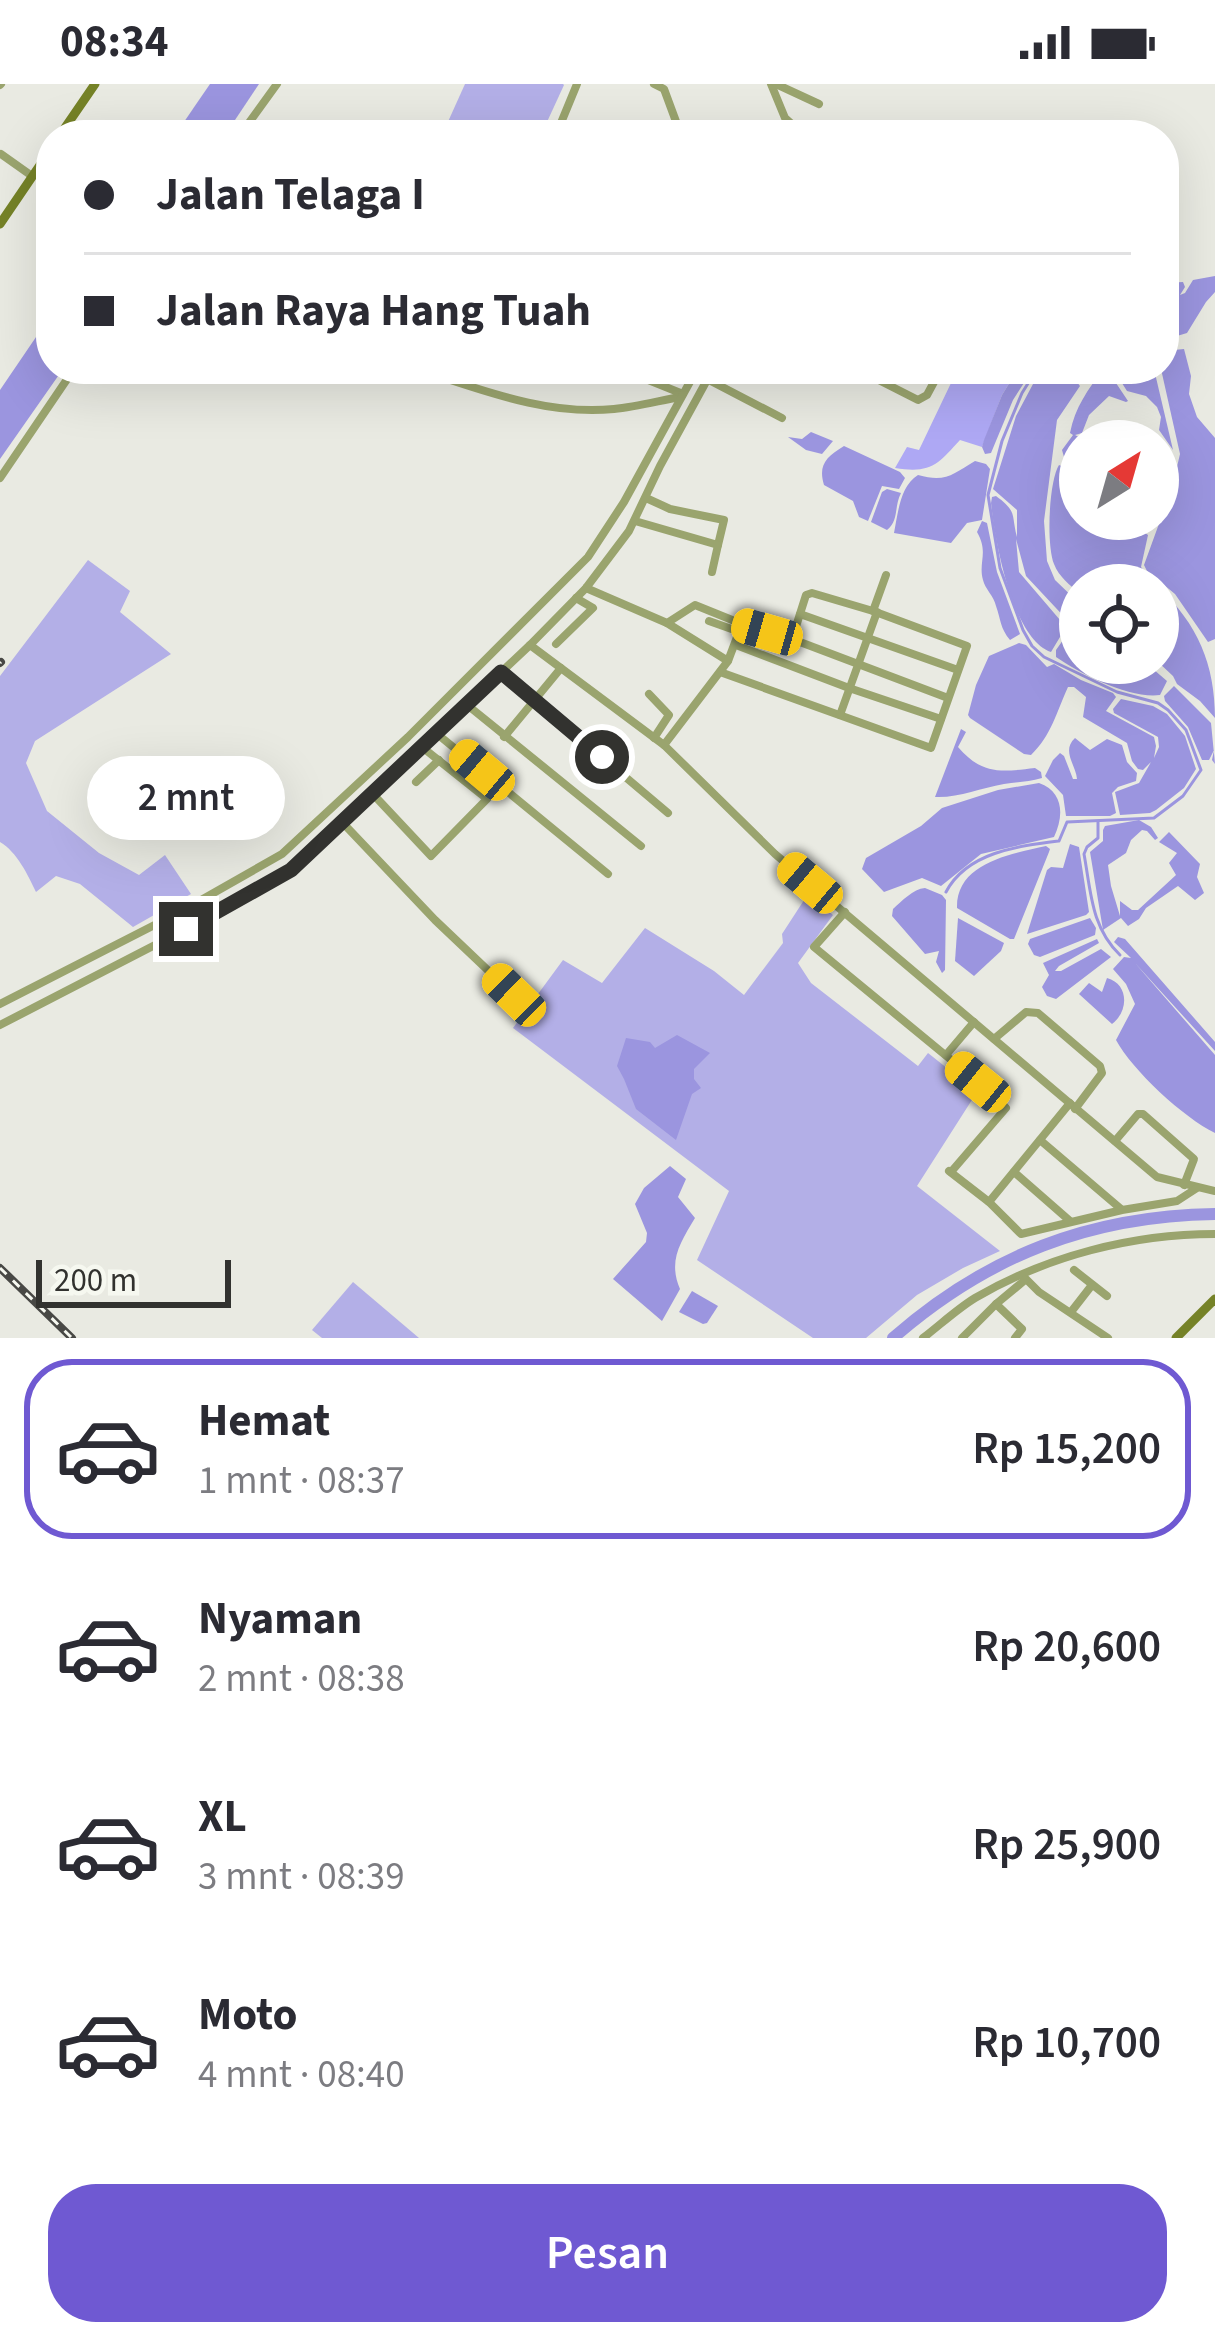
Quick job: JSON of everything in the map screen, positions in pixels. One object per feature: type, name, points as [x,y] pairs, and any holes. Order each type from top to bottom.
[{"type":"street","points":[[70,120],[94,84]]},
{"type":"street","points":[[251,120],[277,84]]},
{"type":"street","points":[[562,120],[577,84]]},
{"type":"street","points":[[654,84],[664,88],[676,120]]},
{"type":"street","points":[[774,84],[820,104]]},
{"type":"street","points":[[774,84],[787,120]]},
{"type":"street","points":[[0,143],[0,155],[32,176]]},
{"type":"street","points":[[0,224],[36,170]]},
{"type":"street","points":[[0,478],[64,384]]},
{"type":"street","points":[[464,384],[566,409],[611,410],[682,395]]},
{"type":"street","points":[[657,384],[682,395]]},
{"type":"street","points":[[0,1004],[282,854],[408,737],[588,557],[688,384]]},
{"type":"street","points":[[0,1025],[291,870],[586,588],[635,521],[705,384]]},
{"type":"street","points":[[715,384],[782,418]]},
{"type":"street","points":[[887,384],[918,400],[933,384]]},
{"type":"street","points":[[646,498],[670,509],[724,520],[712,572]]},
{"type":"street","points":[[664,529],[670,509]]},
{"type":"street","points":[[635,521],[718,545]]},
{"type":"street","points":[[840,715],[886,575]]},
{"type":"street","points":[[586,588],[667,623],[728,661]]},
{"type":"street","points":[[720,672],[931,748],[967,646],[812,593],[806,595],[792,639]]},
{"type":"street","points":[[548,626],[559,641],[593,608],[576,598]]},
{"type":"street","points":[[667,623],[695,605],[741,628]]},
{"type":"street","points":[[800,614],[958,670]]},
{"type":"street","points":[[709,621],[792,639],[948,698]]},
{"type":"street","points":[[664,745],[728,661],[741,628]]},
{"type":"street","points":[[530,645],[664,745],[772,850],[1157,1177],[1215,1190]]},
{"type":"street","points":[[736,645],[941,719]]},
{"type":"street","points":[[505,736],[560,668]]},
{"type":"street","points":[[501,672],[668,813]]},
{"type":"street","points":[[649,694],[669,715],[654,738]]},
{"type":"street","points":[[466,704],[641,846]]},
{"type":"street","points":[[436,733],[608,874]]},
{"type":"street","points":[[371,792],[431,856],[487,799],[422,747]]},
{"type":"street","points":[[416,782],[439,760]]},
{"type":"street","points":[[341,821],[514,995]]},
{"type":"street","points":[[845,912],[814,947],[1006,1108],[950,1171],[1021,1234],[1177,1201],[1197,1188]]},
{"type":"street","points":[[989,1202],[1102,1073],[1100,1066],[1038,1013],[1026,1012],[994,1039]]},
{"type":"street","points":[[946,1055],[974,1022]]},
{"type":"street","points":[[1115,1142],[1143,1114],[1195,1159],[1184,1185]]},
{"type":"street","points":[[1040,1140],[1122,1210]]},
{"type":"street","points":[[1014,1172],[1072,1222]]},
{"type":"street","points":[[923,1338],[971,1300],[1089,1251],[1168,1235],[1215,1234]]},
{"type":"street","points":[[1074,1270],[1107,1296]]},
{"type":"street","points":[[961,1338],[1023,1277]]},
{"type":"street","points":[[1023,1277],[1108,1338]]},
{"type":"street","points":[[1072,1312],[1092,1285]]},
{"type":"street","points":[[1175,1338],[1215,1299]]},
{"type":"street","points":[[996,1304],[1022,1328],[1015,1338]]},
{"type":"shaded area","points":[[210,84],[259,84],[235,120],[185,120]]},
{"type":"shaded area","points":[[465,84],[564,85],[548,120],[449,120]]},
{"type":"shaded area","points":[[1215,276],[1215,292],[1187,333],[1179,335],[1179,282],[1185,287],[1180,295],[1193,280]]},
{"type":"shaded area","points":[[36,337],[36,384],[52,384],[0,459],[0,390]]},
{"type":"shaded area","points":[[1184,349],[1197,417],[1215,438],[1215,639],[1208,642],[1179,600],[1179,564],[1144,564],[1153,540],[1179,540],[1179,420],[1172,420],[1164,384],[1179,384],[1179,350]]},
{"type":"shaded area","points":[[951,384],[1009,384],[982,447],[960,440],[933,465],[917,470],[895,468],[907,447],[919,450]]},
{"type":"shaded area","points":[[1009,384],[1023,384],[991,453],[985,454],[984,440]]},
{"type":"shaded area","points":[[1033,384],[1078,384],[1057,420],[1044,521],[1047,561],[1059,584],[1059,611],[1026,576],[1016,539],[1019,572],[1059,619],[1059,639],[1051,652],[1026,628],[1008,587],[992,497],[1008,506],[1017,537],[1017,510],[993,489],[1016,416]]},
{"type":"shaded area","points":[[1093,384],[1117,384],[1128,401],[1109,396],[1087,420],[1074,420]]},
{"type":"shaded area","points":[[1123,384],[1158,384],[1166,420],[1161,420],[1157,407],[1146,396],[1127,391]]},
{"type":"shaded area","points":[[811,432],[833,441],[822,454],[788,437],[802,439]]},
{"type":"shaded area","points":[[844,446],[905,478],[899,489],[882,486],[868,521],[859,517],[853,501],[824,485],[825,462]]},
{"type":"shaded area","points":[[975,461],[990,469],[982,520],[967,523],[951,543],[894,533],[901,501],[912,480],[918,475],[949,476]]},
{"type":"shaded area","points":[[1059,465],[1059,540],[1147,540],[1142,564],[1059,564],[1059,573],[1049,528]]},
{"type":"shaded area","points":[[887,489],[901,493],[887,530],[871,522]]},
{"type":"shaded area","points":[[982,521],[987,523],[997,572],[1020,634],[1010,640],[983,580],[977,532]]},
{"type":"shaded area","points":[[88,560],[130,591],[120,612],[171,654],[35,741],[26,763],[47,811],[99,853],[139,875],[165,855],[191,894],[133,927],[80,884],[56,876],[36,892],[17,858],[0,842],[0,676]]},
{"type":"shaded area","points":[[1179,610],[1208,663],[1215,718],[1177,684]]},
{"type":"shaded area","points":[[1019,643],[1026,645],[1047,667],[1059,667],[1059,684],[1091,684],[1113,693],[1116,697],[1106,711],[1154,737],[1154,758],[1158,737],[1113,709],[1121,699],[1153,706],[1167,714],[1185,736],[1196,769],[1184,788],[1156,810],[1120,815],[1115,792],[1139,783],[1151,762],[1138,769],[1127,743],[1083,717],[1086,697],[1074,687],[1068,687],[1038,748],[1031,755],[1024,754],[968,715],[989,656]]},
{"type":"shaded area","points":[[1108,684],[1166,684],[1160,695]]},
{"type":"shaded area","points":[[1174,686],[1211,723],[1214,751],[1209,760],[1202,760],[1188,727],[1165,701]]},
{"type":"shaded area","points":[[961,729],[966,732],[958,747],[975,763],[1002,770],[1035,768],[1042,778],[935,797]]},
{"type":"shaded area","points":[[1075,738],[1090,750],[1107,739],[1122,745],[1127,762],[1137,773],[1136,781],[1112,793],[1116,813],[1110,816],[1066,816],[1063,795],[1045,776],[1060,753],[1077,779],[1069,753]]},
{"type":"shaded area","points":[[1039,783],[1053,792],[1060,806],[1054,837],[981,854],[941,886],[922,878],[884,892],[862,869],[866,858],[942,808]]},
{"type":"shaded area","points":[[1139,820],[1158,838],[1142,830],[1126,853],[1108,865],[1120,916],[1120,901],[1138,910],[1176,875],[1169,863],[1177,853],[1159,842],[1169,832],[1200,864],[1197,877],[1204,893],[1195,900],[1178,886],[1128,926],[1121,918],[1103,930],[1090,852],[1103,841],[1105,826]]},
{"type":"shaded area","points":[[1070,844],[1079,847],[1089,912],[1027,934],[1047,870],[1063,868]]},
{"type":"shaded area","points":[[1046,846],[1049,852],[1014,939],[957,908],[965,880],[975,871],[1002,857]]},
{"type":"shaded area","points":[[925,888],[946,900],[942,973],[936,962],[939,951],[925,954],[892,916],[904,899]]},
{"type":"shaded area","points":[[808,894],[833,915],[798,963],[811,983],[918,1066],[928,1053],[977,1092],[917,1186],[1000,1251],[917,1295],[866,1338],[813,1338],[697,1260],[729,1191],[513,1028],[563,960],[602,983],[645,928],[744,995],[783,943],[782,934]]},
{"type":"shaded area","points":[[958,918],[1004,943],[974,976],[955,961]]},
{"type":"shaded area","points":[[1090,918],[1095,935],[1040,957],[1028,944],[1030,939]]},
{"type":"shaded area","points":[[1118,937],[1125,939],[1215,1042],[1215,1051],[1135,963],[1215,1055],[1215,1133],[1160,1092],[1116,1040],[1135,1004],[1113,969],[1124,957],[1131,958],[1114,942]]},
{"type":"shaded area","points":[[1097,939],[1099,943],[1055,971],[1101,949],[1111,957],[1056,999],[1047,996],[1042,987],[1049,975],[1043,963]]},
{"type":"shaded area","points":[[1107,978],[1119,986],[1124,998],[1112,1024],[1079,994],[1089,983],[1102,992]]},
{"type":"shaded area","points":[[677,1035],[710,1053],[694,1069],[701,1088],[692,1094],[676,1140],[636,1109],[617,1066],[626,1038],[650,1042],[655,1048]]},
{"type":"shaded area","points":[[670,1166],[686,1179],[678,1197],[695,1218],[676,1261],[680,1289],[662,1321],[613,1279],[646,1242],[635,1204],[644,1188]]},
{"type":"shaded area","points":[[353,1282],[419,1338],[322,1338],[312,1330]]},
{"type":"shaded area","points":[[692,1291],[718,1306],[707,1323],[679,1312]]},
{"type":"waterway","points":[[946,892],[967,868],[995,853],[1059,841],[1067,822],[1154,818],[1183,796],[1201,770],[1186,730],[1168,710],[1044,657],[1023,630],[1000,568],[988,495],[1002,441],[1028,384]]},
{"type":"waterway","points":[[1098,822],[1098,838],[1084,854],[1088,882],[1103,933],[1120,955]]},
{"type":"waterway","points":[[893,1338],[966,1284],[1043,1246],[1125,1223],[1215,1214]]},
{"type":"railway","points":[[0,1268],[72,1338]]},
{"type":"route","points":[[186,929],[291,870],[501,672],[602,757]]}]
